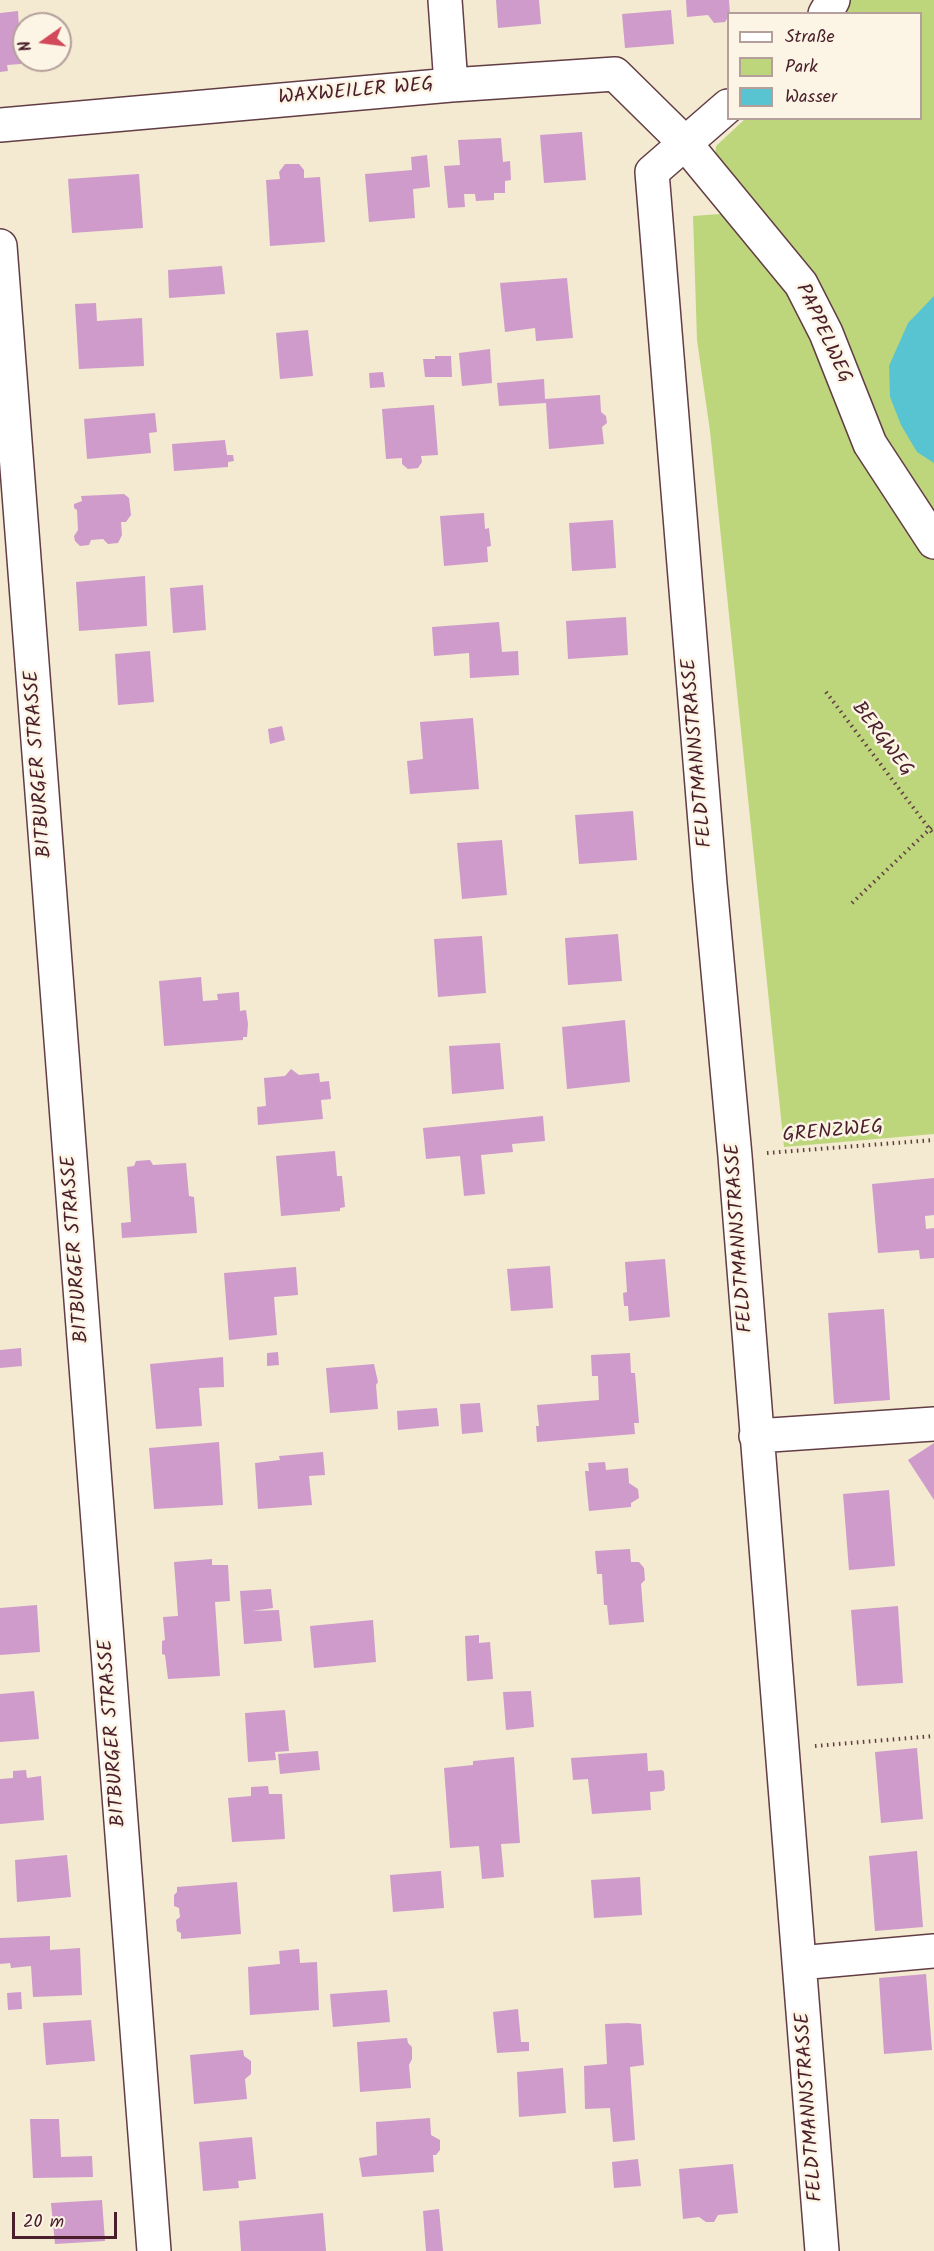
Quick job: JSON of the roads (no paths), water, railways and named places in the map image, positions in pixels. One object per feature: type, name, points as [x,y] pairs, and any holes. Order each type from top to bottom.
[{"type":"street","points":[[445,0],[451,85]]},
{"type":"street","name":"WAXWEILER WEG","points":[[0,125],[451,85],[615,74],[684,142]]},
{"type":"street","name":"FELDTMANNSTRASSE","points":[[727,108],[684,142],[652,172],[710,884],[735,1156],[822,2251]]},
{"type":"street","name":"PAPPELWEG","points":[[684,142],[801,284],[826,333],[870,444],[934,542]]},
{"type":"street","name":"BITBURGER STRASSE","points":[[0,246],[154,2251]]},
{"type":"street","points":[[756,1436],[934,1424]]},
{"type":"street","points":[[799,1963],[934,1951]]},
{"type":"water","points":[[934,296],[934,463],[917,452],[901,425],[890,397],[889,366],[908,323]]}]
